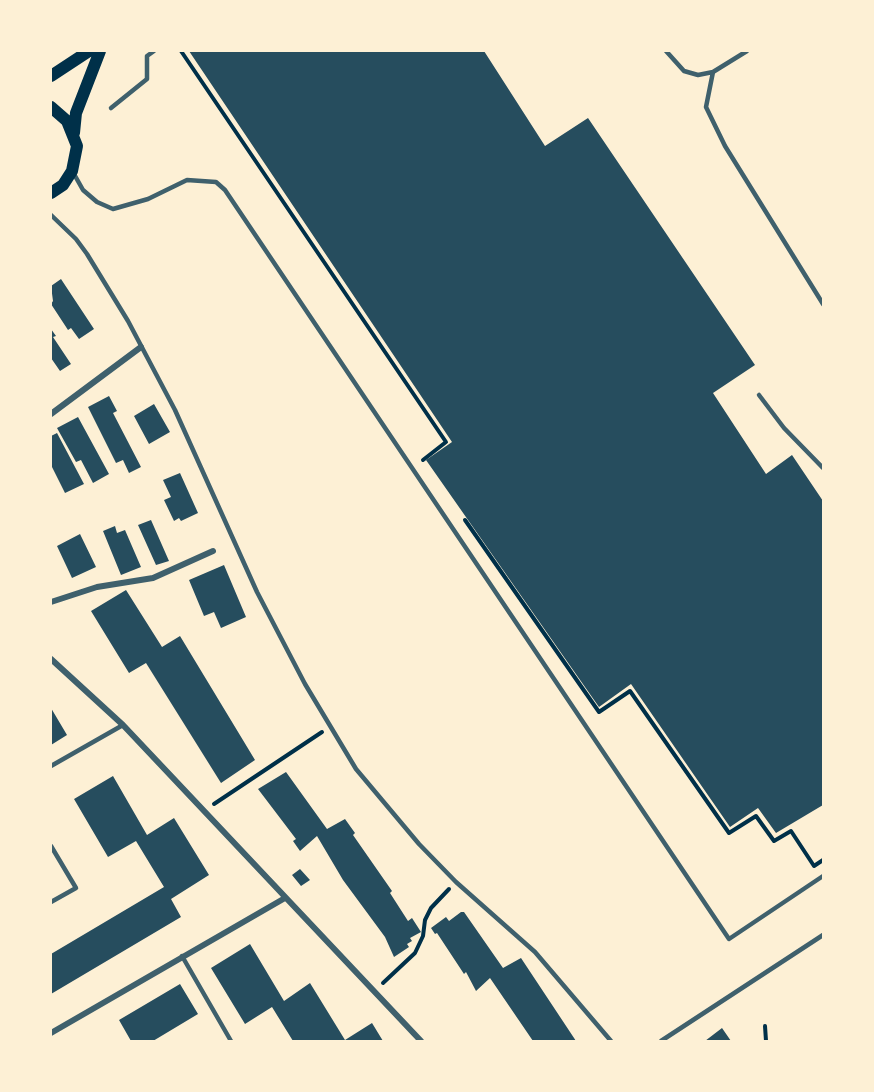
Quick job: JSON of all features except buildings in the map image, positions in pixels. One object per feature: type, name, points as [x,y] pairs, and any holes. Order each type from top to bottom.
[{"type":"main road","points":[[51,76],[89,51]]},
{"type":"main road","points":[[74,134],[76,113],[100,51]]},
{"type":"main road","points":[[51,107],[67,121],[77,146],[72,171],[63,185],[51,194]]},
{"type":"street","points":[[51,414],[141,347]]},
{"type":"street","points":[[51,602],[97,587],[153,578],[213,551]]},
{"type":"street","points":[[51,659],[123,725],[421,1041]]},
{"type":"street","points":[[51,1033],[285,898]]},
{"type":"lane","points":[[111,108],[147,80],[147,56],[154,51]]},
{"type":"lane","points":[[666,51],[684,71],[698,75],[713,72],[747,51]]},
{"type":"lane","points":[[713,72],[706,106],[725,146],[823,304]]},
{"type":"lane","points":[[72,171],[83,190],[97,202],[113,209],[148,199],[187,180],[216,182],[225,190],[729,939],[823,876]]},
{"type":"lane","points":[[51,215],[76,239],[106,282],[175,410],[257,592],[329,727],[356,769],[386,807],[456,882],[534,952],[611,1041]]},
{"type":"lane","points":[[759,396],[784,428],[823,468]]},
{"type":"lane","points":[[51,766],[123,725]]},
{"type":"lane","points":[[51,846],[76,888],[51,902]]},
{"type":"lane","points":[[662,1041],[823,935]]},
{"type":"lane","points":[[182,956],[231,1041]]},
{"type":"path","points":[[182,51],[446,442],[422,458],[428,468]]},
{"type":"path","points":[[462,517],[598,712],[630,692],[729,833],[756,816],[774,841],[791,831],[814,866],[823,860]]},
{"type":"path","points":[[203,811],[329,727]]},
{"type":"path","points":[[374,991],[415,953],[423,936],[425,920],[431,908],[456,882]]},
{"type":"path","points":[[765,1026],[766,1041]]}]
